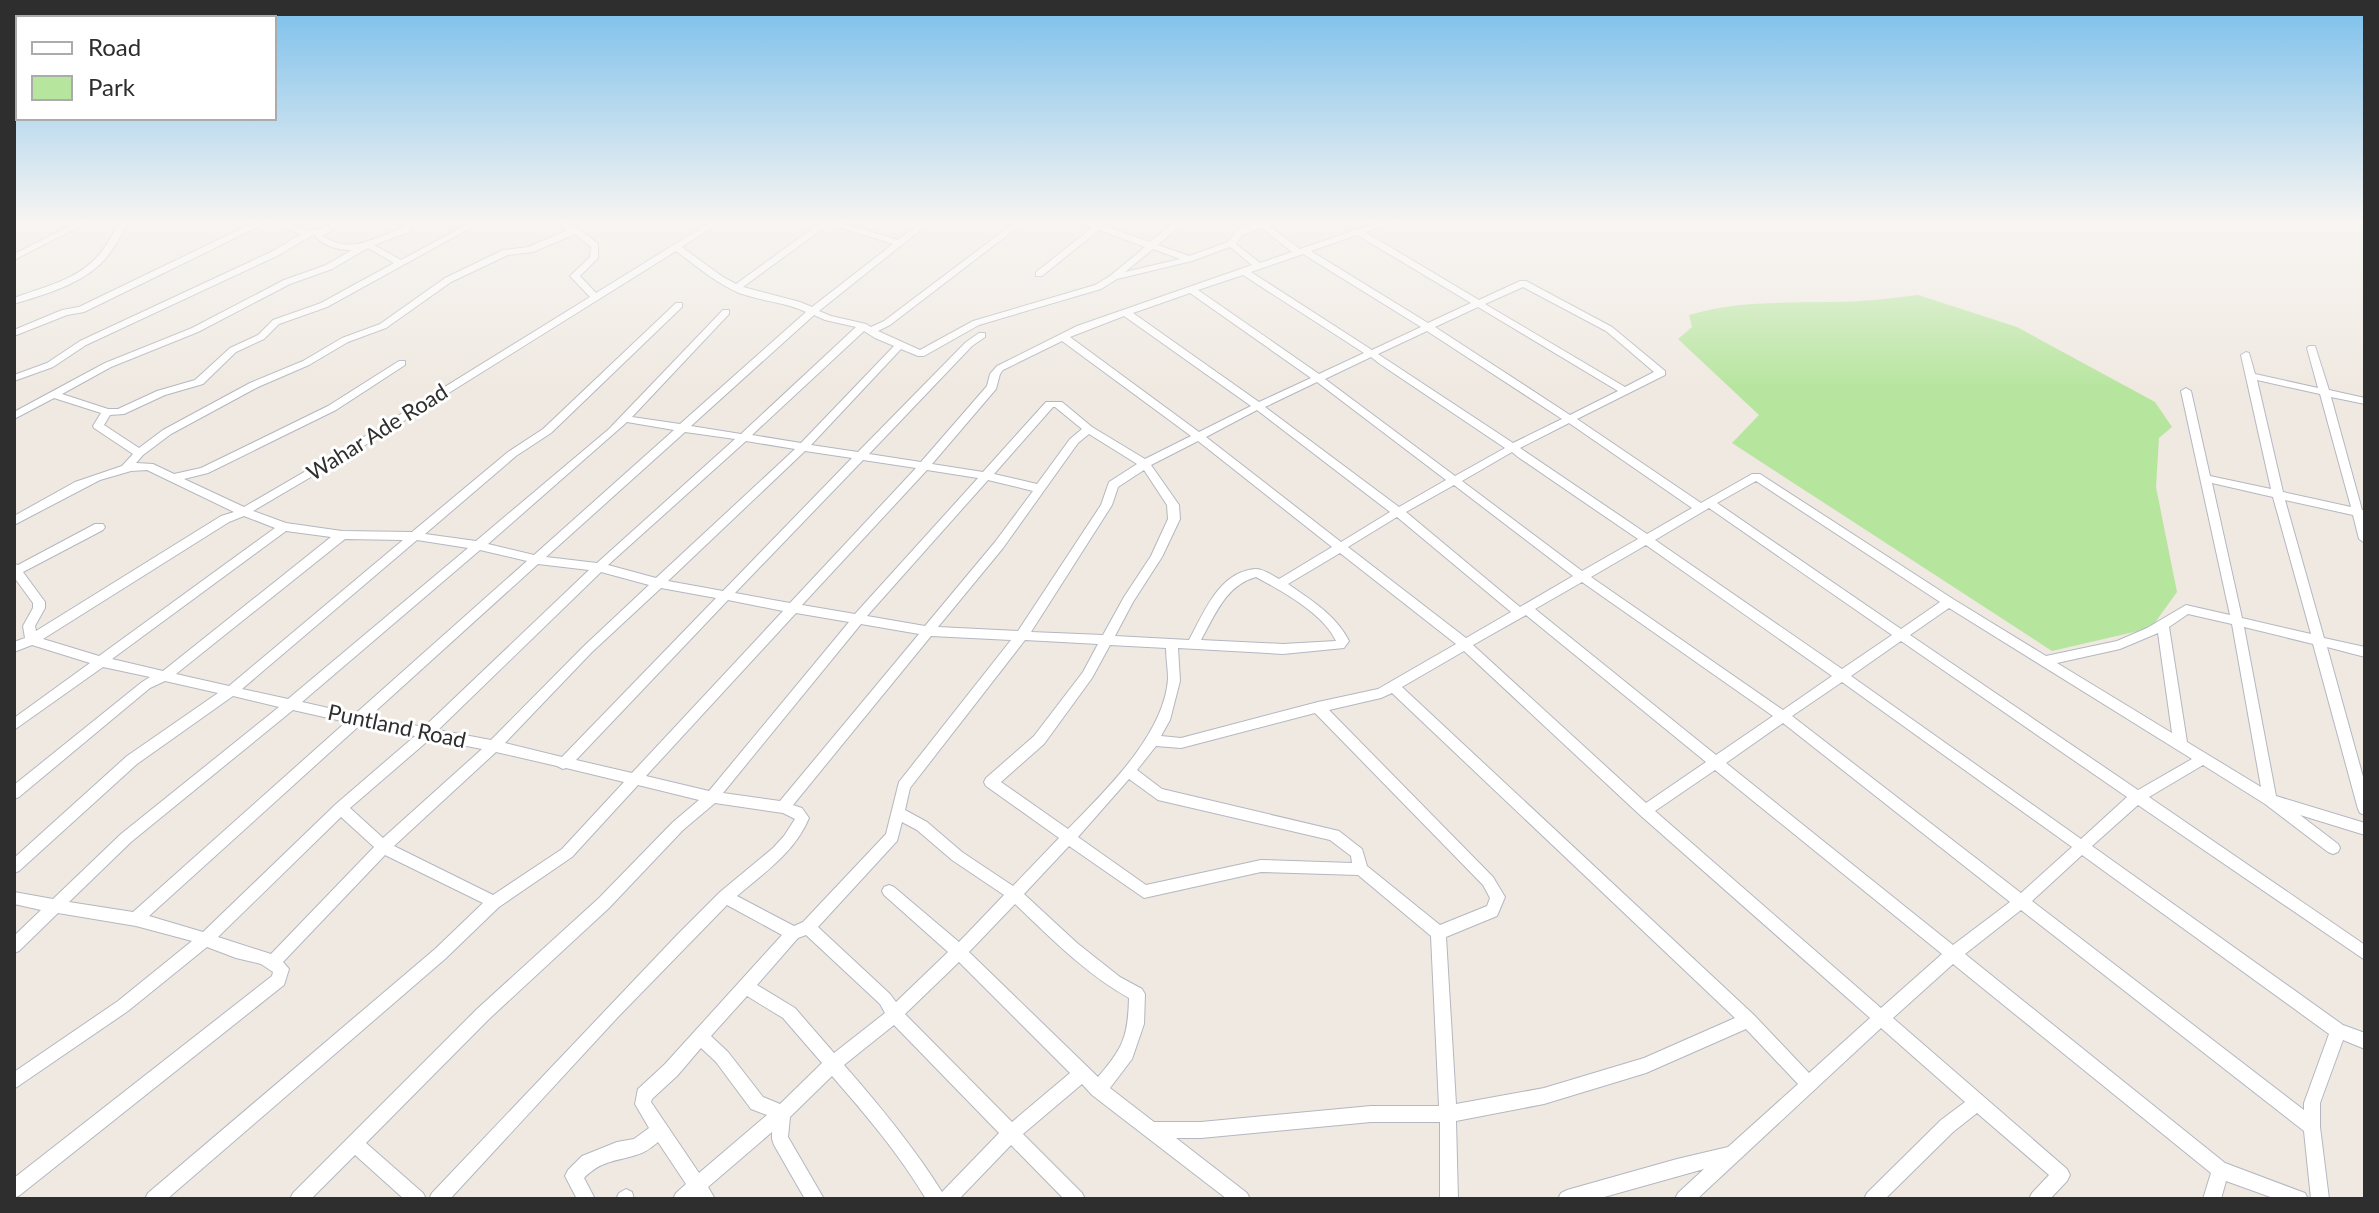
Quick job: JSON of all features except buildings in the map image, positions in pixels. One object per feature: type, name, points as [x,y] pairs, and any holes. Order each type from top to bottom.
[{"type":"street","points":[[14,301],[75,277]]},
{"type":"street","points":[[14,333],[65,312],[81,310],[150,277]]},
{"type":"street","points":[[14,378],[50,365],[83,343],[225,277]]},
{"type":"street","points":[[14,416],[108,365],[195,330],[302,277]]},
{"type":"street","points":[[54,395],[107,412],[120,412],[161,393],[199,382],[233,350],[261,337],[276,322],[324,305],[375,277]]},
{"type":"street","points":[[126,468],[139,453],[167,432],[254,385],[306,363],[345,340],[386,324],[455,277]]},
{"type":"street","points":[[576,277],[595,297]]},
{"type":"street","name":"Wahar Ade Road","points":[[32,640],[225,519],[244,512],[363,442],[628,277]]},
{"type":"street","points":[[717,277],[736,288],[867,328],[921,354],[976,323],[1098,287],[1119,277]]},
{"type":"street","points":[[736,288],[751,277]]},
{"type":"street","points":[[135,919],[355,719],[539,560],[814,310],[857,277]]},
{"type":"street","points":[[14,1081],[123,1006],[207,938],[599,567],[745,436],[867,328],[887,323],[948,277]]},
{"type":"street","points":[[154,1199],[440,954],[494,902],[567,853],[924,466],[992,387],[1000,368],[1062,336],[1228,277]]},
{"type":"street","points":[[1253,277],[1373,353],[1843,676],[2338,1031],[2365,1041]]},
{"type":"street","points":[[1344,277],[1430,326],[1704,505],[2365,953]]},
{"type":"street","points":[[1435,277],[1625,391]]},
{"type":"street","points":[[702,1192],[643,1104],[644,1095],[892,837],[904,786],[1022,635],[1106,505],[1113,485],[1145,464],[1258,406],[1523,283],[1609,329],[1661,373],[1512,448],[1279,584]]},
{"type":"street","points":[[1191,290],[1318,378],[1581,576],[1785,718],[2312,1127]]},
{"type":"street","points":[[14,867],[132,760],[232,690],[512,454],[547,431],[679,305]]},
{"type":"street","points":[[14,946],[34,923],[56,909],[126,838],[291,704],[626,419],[726,312]]},
{"type":"street","points":[[1125,312],[1258,406],[1398,512],[1716,763],[1951,956],[2220,1170],[2299,1199]]},
{"type":"street","points":[[563,764],[860,454],[969,344],[982,335]]},
{"type":"street","points":[[1062,336],[1199,437],[1463,643],[1645,811],[2061,1175],[2038,1199]]},
{"type":"street","points":[[273,962],[383,847],[494,746],[658,583],[804,446],[899,346]]},
{"type":"street","points":[[2312,348],[2361,514],[2365,539]]},
{"type":"street","points":[[2246,355],[2278,494],[2365,809]]},
{"type":"street","points":[[176,477],[204,471],[332,408],[402,363]]},
{"type":"street","points":[[2251,376],[2365,401]]},
{"type":"street","points":[[2186,391],[2237,621],[2270,800]]},
{"type":"street","points":[[299,1199],[483,1014],[604,903],[678,826],[712,797],[857,620],[1050,404],[1058,404],[1088,429],[1145,464],[1173,505],[1174,519],[1088,675],[1039,740],[991,782],[1144,892],[1261,866],[1361,869]]},
{"type":"street","points":[[107,412],[98,426],[139,453]]},
{"type":"street","points":[[626,419],[860,454],[988,476],[1041,489]]},
{"type":"street","points":[[438,1199],[673,948],[800,827],[802,818],[797,812],[783,807],[929,631],[1041,489],[1074,441],[1088,429]]},
{"type":"street","points":[[14,521],[84,484],[126,468],[149,466],[244,512],[284,527],[342,535],[414,536],[477,545],[539,560],[599,567],[658,583],[929,631],[1107,642],[1283,649],[1340,645],[1343,641],[1341,633],[1310,605],[1257,573],[1233,581],[1223,589],[1192,645]]},
{"type":"street","points":[[1153,740],[1181,743],[1364,698],[1393,686],[1756,476],[1949,602],[2270,800],[2333,848]]},
{"type":"street","points":[[2205,478],[2361,514]]},
{"type":"street","points":[[14,647],[32,640],[29,626],[39,608],[39,602],[15,570],[99,527]]},
{"type":"street","points":[[14,725],[284,527]]},
{"type":"street","points":[[14,793],[146,685],[167,674],[342,535]]},
{"type":"street","points":[[1645,811],[1785,718],[1949,602]]},
{"type":"street","points":[[2047,660],[2142,639],[2186,609],[2365,652]]},
{"type":"street","points":[[2163,626],[2180,742]]},
{"type":"street","name":"Puntland Road","points":[[32,640],[103,662],[167,674],[355,719],[494,746],[712,797],[783,807]]},
{"type":"street","points":[[682,1199],[702,1192],[833,1064],[894,1014],[959,952],[1129,772],[1153,740],[1163,720],[1174,681],[1172,645]]},
{"type":"street","points":[[1393,686],[1748,1020],[1809,1084]]},
{"type":"street","points":[[1318,707],[1488,881],[1498,897],[1492,911],[1438,933]]},
{"type":"street","points":[[1684,1199],[1881,1018],[1951,956],[2021,902],[2136,798],[2203,759]]},
{"type":"street","points":[[1129,772],[1158,794],[1334,835],[1357,853],[1361,869],[1438,933],[1448,1114],[1449,1199]]},
{"type":"street","points":[[2270,800],[2365,829]]},
{"type":"street","points":[[341,808],[383,847],[494,902]]},
{"type":"street","points":[[898,813],[922,826],[957,856],[1015,895],[1072,948],[1115,982],[1137,994],[1136,1024],[1124,1059],[1098,1089]]},
{"type":"street","points":[[889,891],[959,952],[1098,1089],[1241,1199]]},
{"type":"street","points":[[725,897],[800,930],[885,999],[894,1014],[1076,1199]]},
{"type":"street","points":[[14,898],[56,909],[135,919],[207,938],[273,962],[281,969],[279,980],[14,1189]]},
{"type":"street","points":[[746,987],[789,1013],[907,1153],[936,1199]]},
{"type":"street","points":[[1151,1130],[1201,1130],[1371,1114],[1448,1114],[1544,1096],[1646,1065],[1748,1020]]},
{"type":"street","points":[[2320,1199],[2312,1103],[2338,1031]]},
{"type":"street","points":[[701,1037],[722,1057],[757,1103],[782,1113]]},
{"type":"street","points":[[947,1199],[1010,1134],[1081,1074]]},
{"type":"street","points":[[1873,1199],[1947,1126],[1978,1102]]},
{"type":"street","points":[[782,1113],[780,1139],[815,1199]]},
{"type":"street","points":[[586,1199],[574,1176],[588,1162],[617,1150],[637,1147],[661,1130]]},
{"type":"street","points":[[356,1145],[417,1199]]},
{"type":"street","points":[[1567,1199],[1677,1167],[1735,1154]]},
{"type":"street","points":[[2212,1199],[2220,1170]]},
{"type":"green space","points":[[1918,295],[2017,327],[2155,402],[2172,427],[2159,438],[2156,487],[2177,592],[2151,628],[2052,651],[1732,443],[1759,415],[1678,339],[1692,327],[1689,315],[1724,307],[1864,301]]}]
